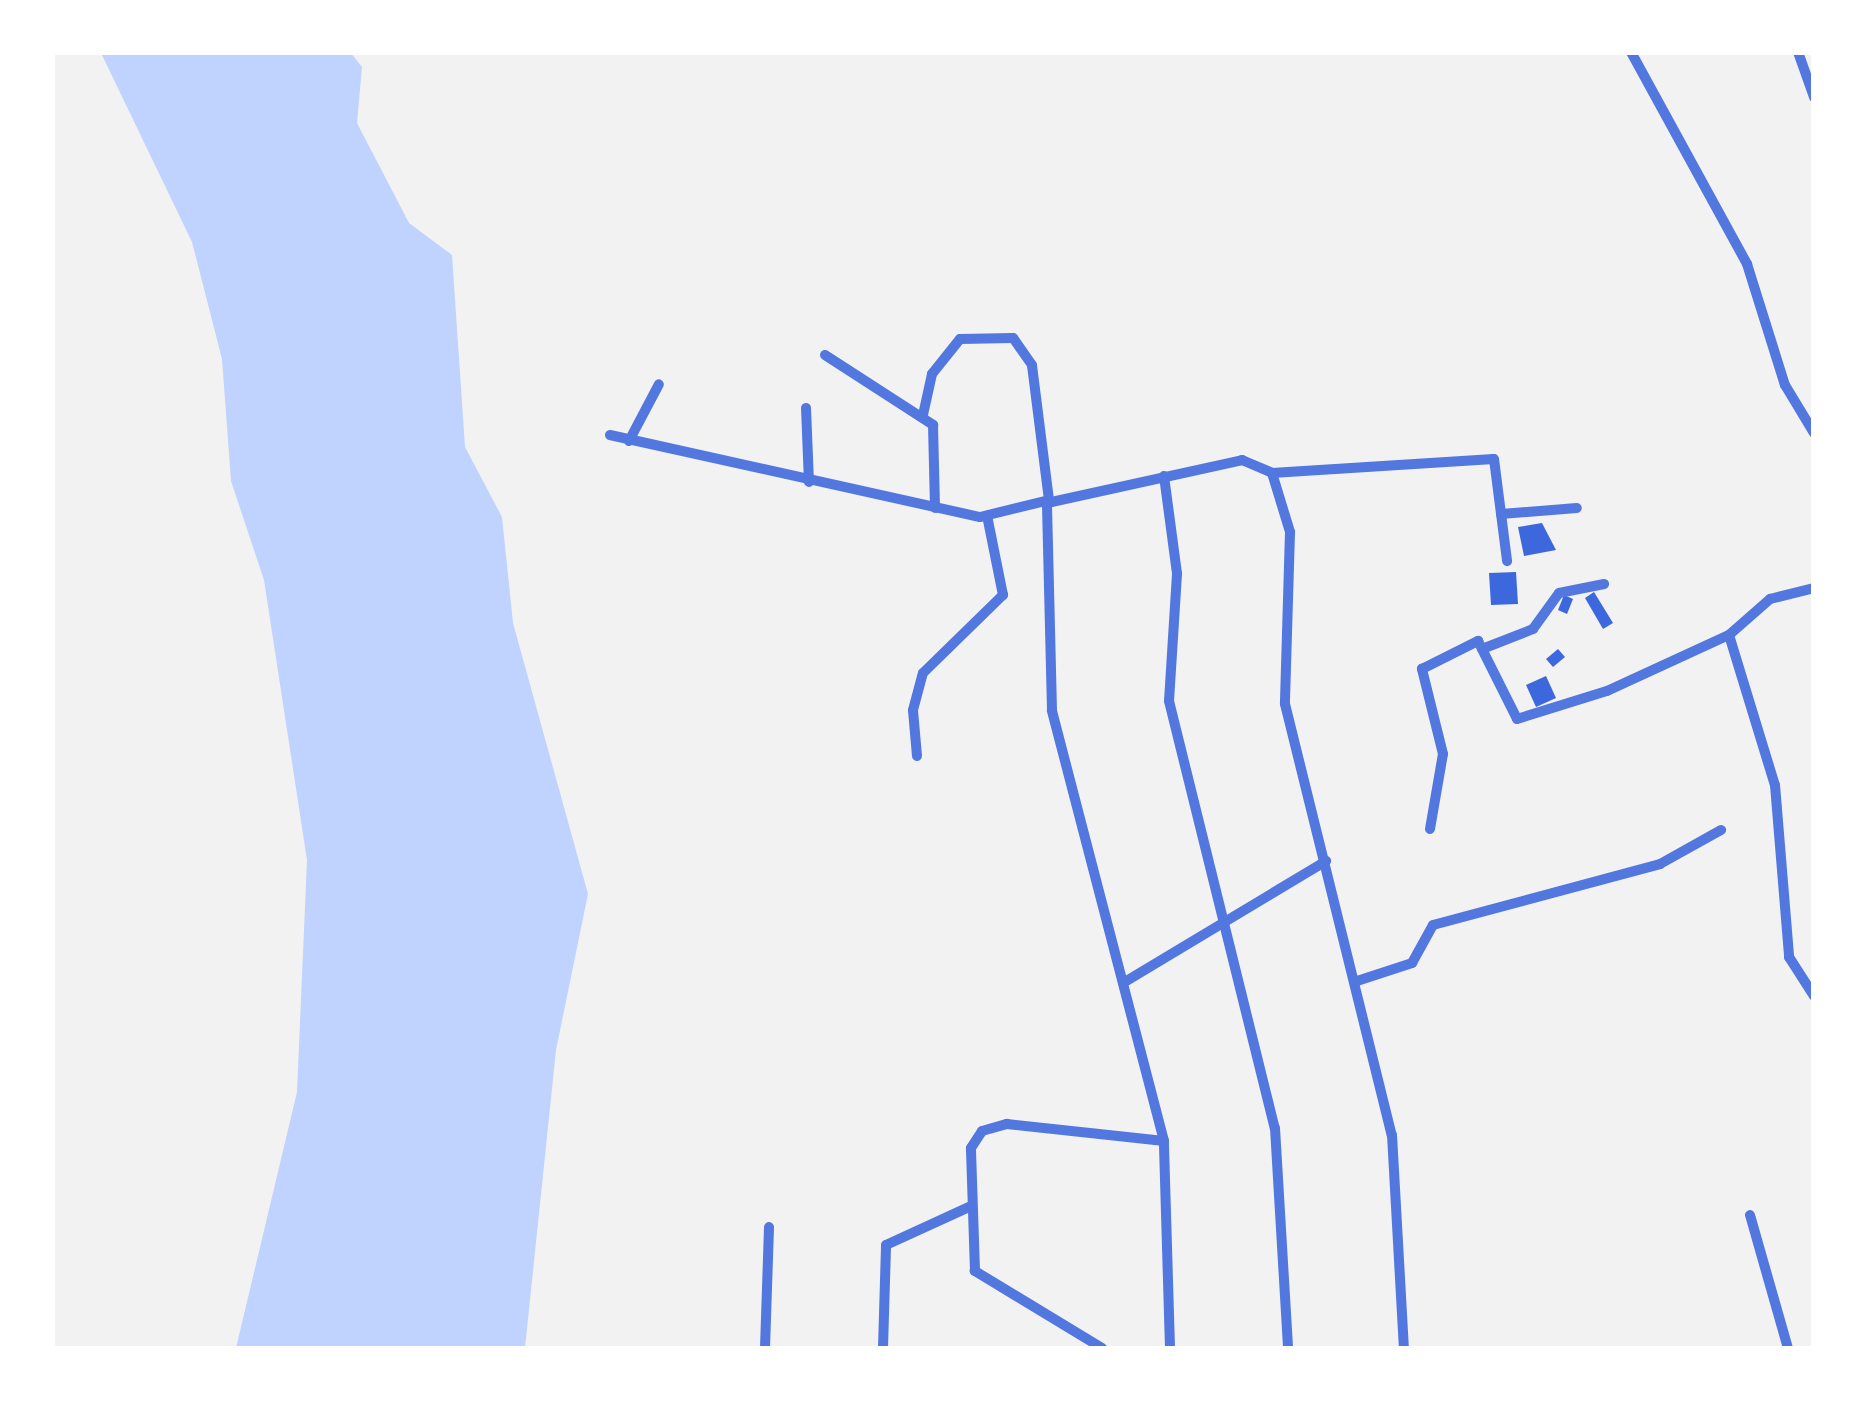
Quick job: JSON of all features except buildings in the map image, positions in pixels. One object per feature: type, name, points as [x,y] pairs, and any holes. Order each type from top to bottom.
[{"type":"street","points":[[1631,52],[1746,264],[1785,385],[1814,433]]},
{"type":"street","points":[[1798,52],[1814,96]]},
{"type":"street","points":[[923,415],[932,374],[960,339],[1013,338],[1032,365],[1050,498],[1053,718],[1164,1141],[1170,1348]]},
{"type":"street","points":[[824,355],[923,415],[936,434],[935,508]]},
{"type":"street","points":[[630,441],[659,384]]},
{"type":"street","points":[[806,408],[809,482]]},
{"type":"street","points":[[610,435],[809,482],[987,516],[1050,498],[1242,460],[1272,473],[1492,459],[1507,562]]},
{"type":"street","points":[[1272,473],[1292,550],[1284,697],[1356,981],[1399,1182],[1404,1348]]},
{"type":"street","points":[[1164,476],[1177,574],[1170,701],[1276,1128],[1288,1348]]},
{"type":"street","points":[[1502,514],[1577,508]]},
{"type":"street","points":[[917,756],[913,710],[923,674],[1002,596],[987,516]]},
{"type":"street","points":[[1482,649],[1533,629],[1558,594],[1604,584]]},
{"type":"street","points":[[1430,829],[1443,754],[1422,669],[1475,640],[1517,719],[1730,635],[1770,599],[1814,588]]},
{"type":"street","points":[[1730,635],[1774,786],[1789,957],[1814,996]]},
{"type":"street","points":[[1356,981],[1412,963],[1438,923],[1660,864],[1721,830]]},
{"type":"street","points":[[1123,983],[1228,924],[1326,861]]},
{"type":"street","points":[[1102,1348],[980,1277],[970,1206],[971,1148],[982,1131],[1007,1124],[1164,1141]]},
{"type":"street","points":[[882,1348],[886,1244],[970,1206]]},
{"type":"street","points":[[1750,1215],[1788,1348]]},
{"type":"street","points":[[765,1348],[769,1227]]},
{"type":"water","points":[[101,53],[351,53],[362,67],[357,123],[409,223],[452,255],[465,447],[502,517],[513,623],[588,894],[556,1050],[525,1348],[236,1348],[297,1092],[307,860],[264,580],[231,481],[222,359],[192,242]]}]
